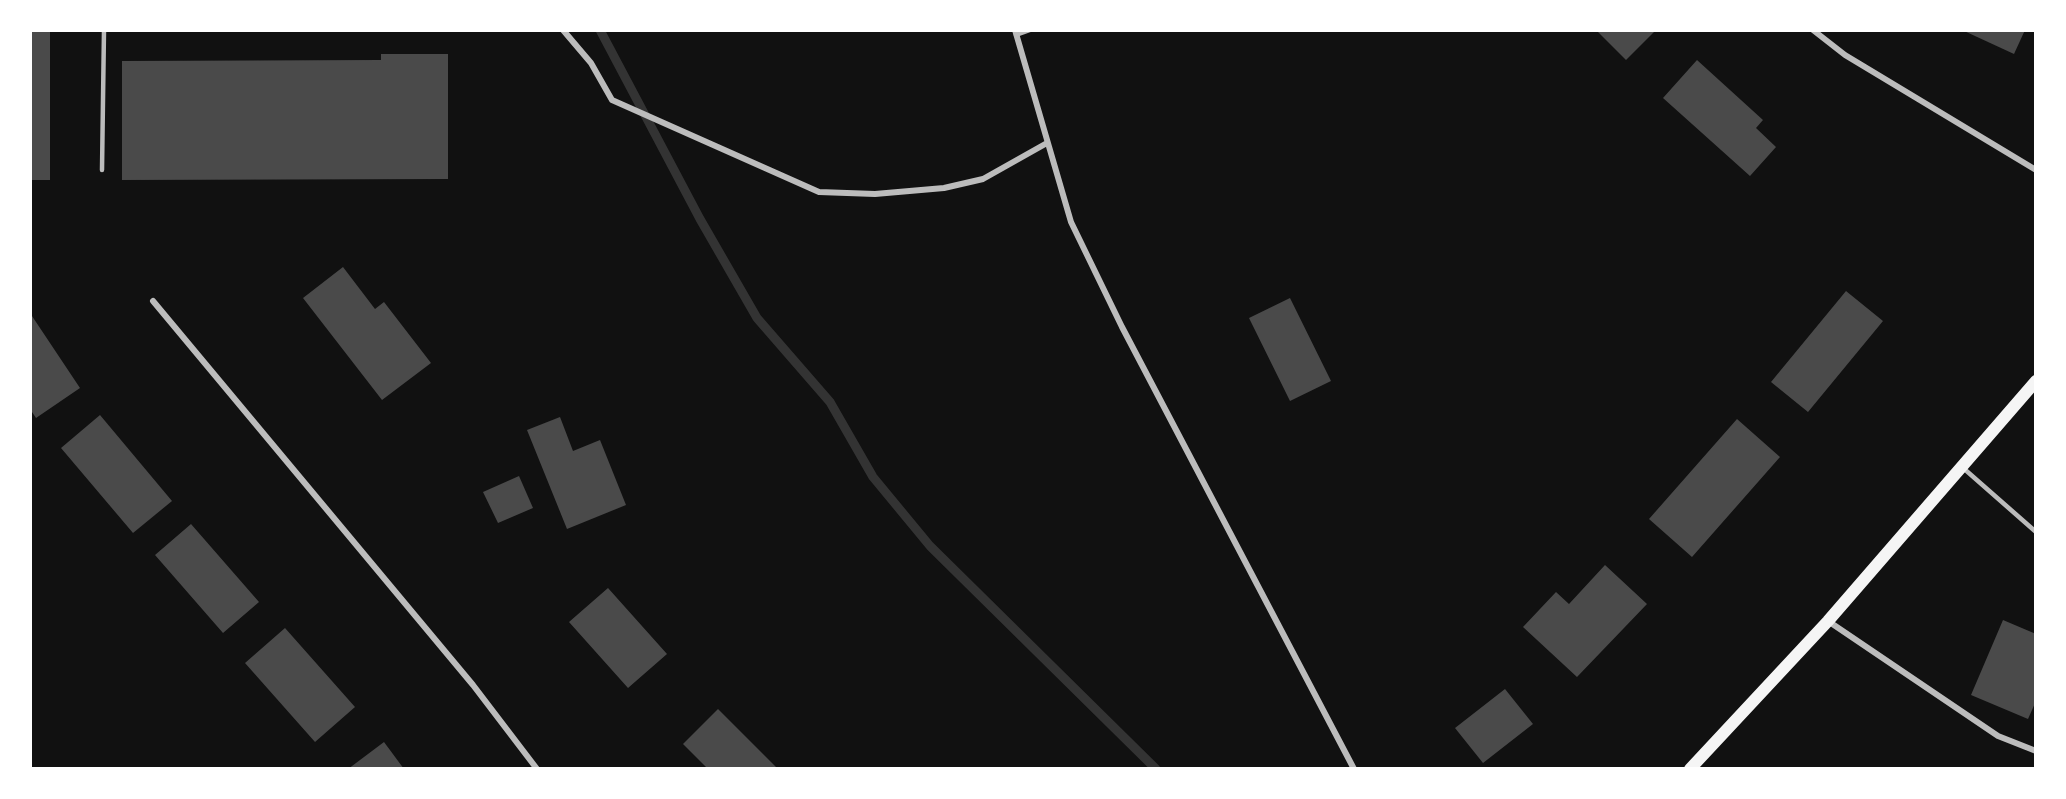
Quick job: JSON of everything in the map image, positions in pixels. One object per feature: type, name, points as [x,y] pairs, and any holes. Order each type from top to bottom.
[{"type":"main road","points":[[1690,769],[1828,621],[2036,381]]},
{"type":"street","points":[[563,30],[591,63],[612,100],[819,192],[875,194],[944,188],[983,179],[1047,143]]},
{"type":"street","points":[[1813,30],[1845,55],[2036,170]]},
{"type":"street","points":[[1015,32],[1071,222],[1128,337],[1354,769]]},
{"type":"street","points":[[153,301],[473,685],[537,769]]},
{"type":"street","points":[[1828,621],[1998,736],[2036,751]]},
{"type":"lane","points":[[102,170],[104,30]]},
{"type":"lane","points":[[1015,32],[1030,30]]},
{"type":"lane","points":[[1962,467],[2036,532]]},
{"type":"building","points":[[30,30],[50,30],[50,180],[30,180]]},
{"type":"building","points":[[1596,30],[1656,30],[1626,60]]},
{"type":"building","points":[[1962,30],[2025,30],[2014,54]]},
{"type":"building","points":[[381,54],[448,54],[448,179],[122,180],[122,61],[381,60]]},
{"type":"building","points":[[1697,60],[1763,120],[1756,128],[1776,147],[1750,176],[1663,98]]},
{"type":"building","points":[[343,267],[375,309],[384,302],[431,363],[382,400],[303,298]]},
{"type":"building","points":[[1846,291],[1883,321],[1808,412],[1771,382]]},
{"type":"building","points":[[1290,298],[1331,381],[1290,401],[1249,318]]},
{"type":"building","points":[[32,316],[80,388],[36,418],[30,409],[30,318]]},
{"type":"building","points":[[100,415],[172,501],[133,533],[61,448]]},
{"type":"building","points":[[560,417],[573,451],[600,440],[626,505],[567,529],[527,430]]},
{"type":"building","points":[[1737,419],[1780,457],[1692,557],[1649,519]]},
{"type":"building","points":[[519,476],[533,508],[498,523],[483,492]]},
{"type":"building","points":[[191,524],[259,602],[223,633],[155,555]]},
{"type":"building","points":[[1605,565],[1647,604],[1577,677],[1523,627],[1556,592],[1569,604]]},
{"type":"building","points":[[608,588],[667,654],[628,688],[569,622]]},
{"type":"building","points":[[2003,620],[2036,634],[2036,701],[2028,719],[1971,695]]},
{"type":"building","points":[[285,628],[355,707],[315,742],[245,663]]},
{"type":"building","points":[[1505,689],[1533,724],[1483,763],[1455,728]]},
{"type":"building","points":[[718,709],[778,769],[708,769],[683,744]]},
{"type":"building","points":[[384,742],[404,769],[348,769]]},
{"type":"waterway","points":[[600,30],[700,219],[757,318],[830,402],[873,477],[930,546],[1156,769]]}]
